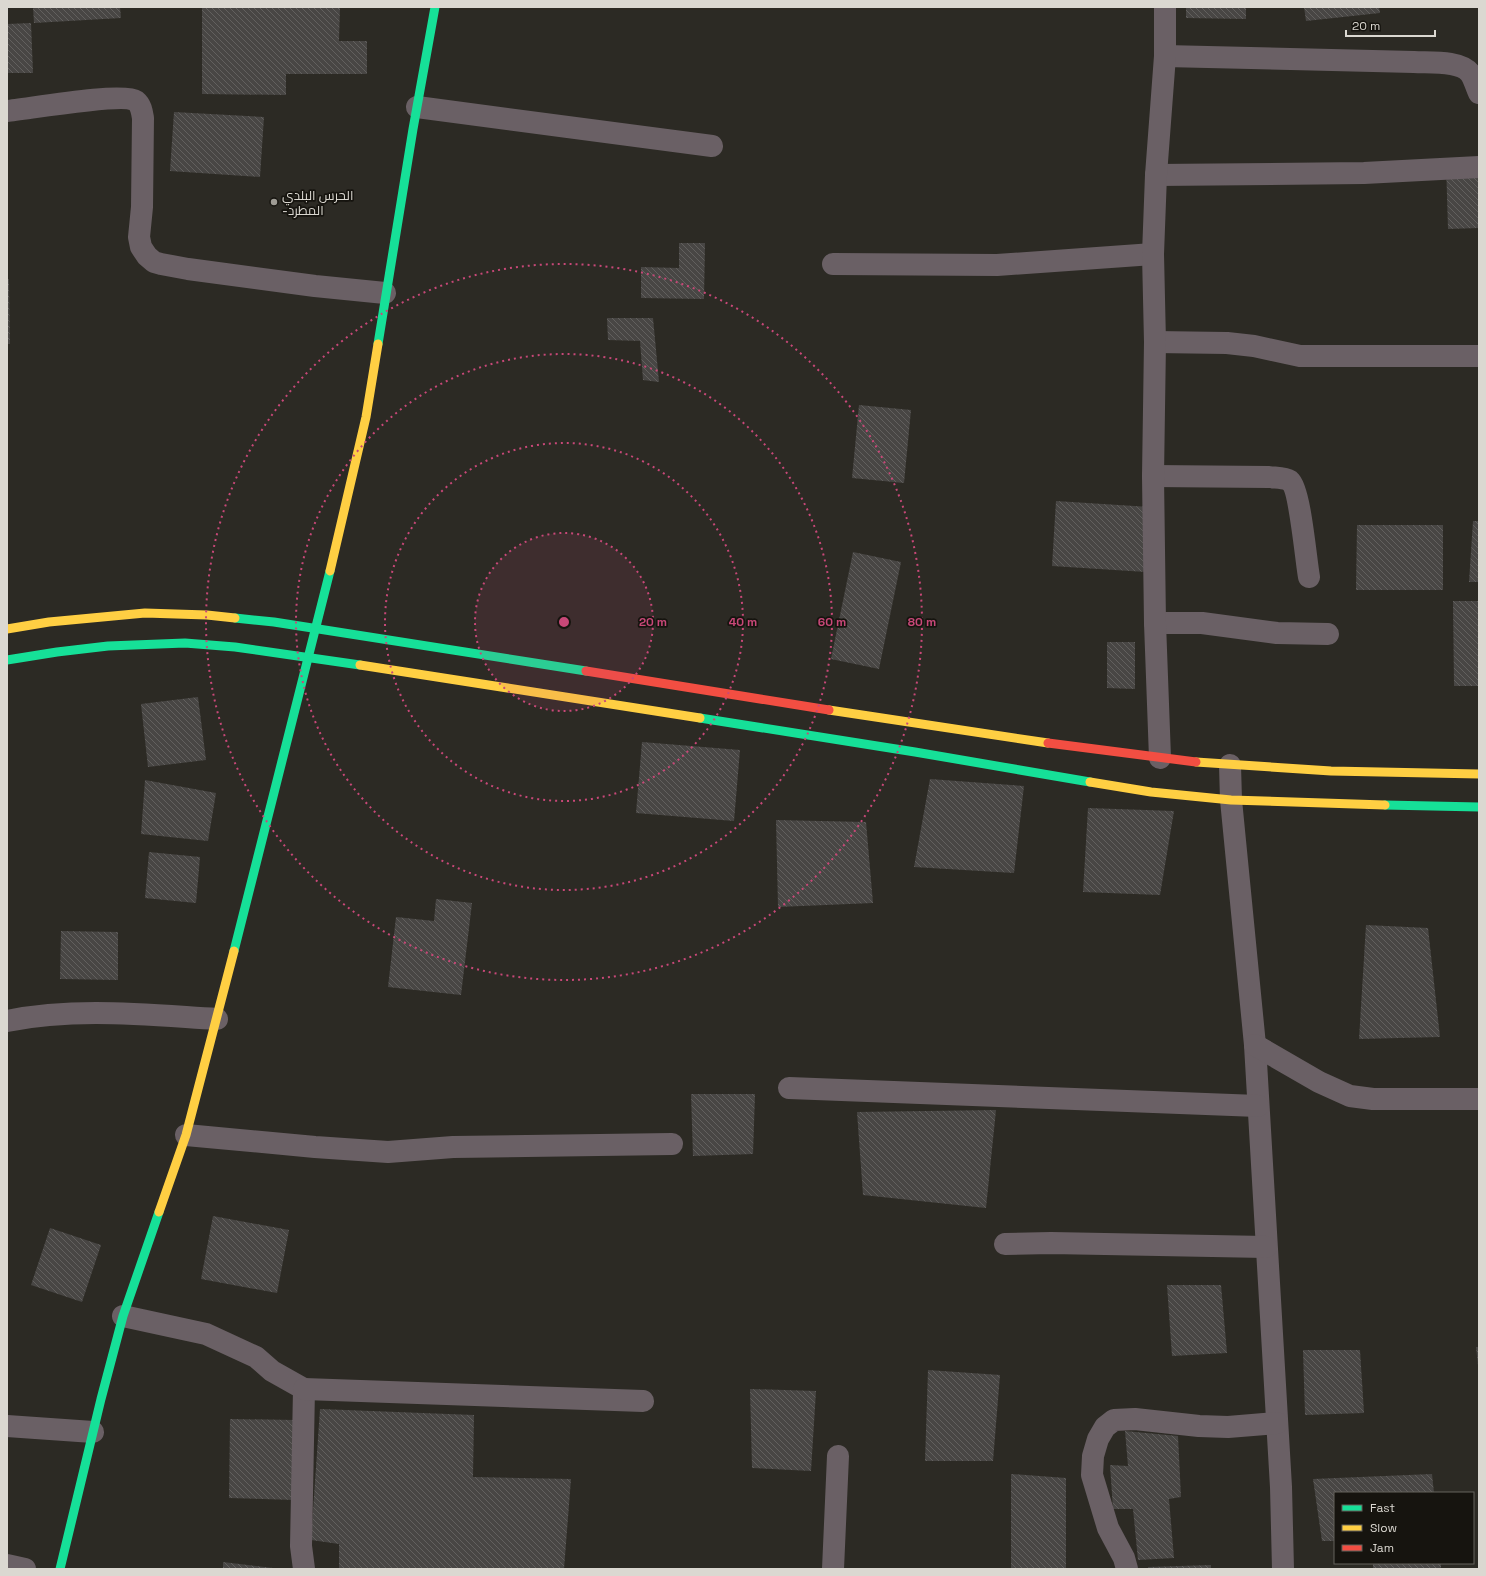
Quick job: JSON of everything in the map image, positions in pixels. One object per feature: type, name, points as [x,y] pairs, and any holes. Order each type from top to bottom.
[{"type":"main road","points":[[60,1569],[123,1316],[186,1136],[316,628],[366,417],[385,293],[435,7]]},
{"type":"main road","points":[[7,629],[49,622],[145,613],[207,615],[274,622],[472,652],[955,733],[1230,765],[1331,771],[1479,774]]},
{"type":"main road","points":[[7,660],[56,651],[139,645],[211,644],[308,657],[951,755],[1151,792],[1231,800],[1427,807],[1479,807]]},
{"type":"street","points":[[1160,758],[1155,624],[1153,476],[1155,342],[1153,254],[1156,175],[1165,56],[1165,7]]},
{"type":"street","points":[[1165,56],[1422,62],[1455,65],[1464,68],[1470,73],[1479,93]]},
{"type":"street","points":[[7,111],[110,98],[131,98],[140,105],[143,118],[142,207],[140,237],[141,247],[147,256],[154,262],[196,270],[315,286],[385,293]]},
{"type":"street","points":[[417,107],[712,146]]},
{"type":"street","points":[[1156,175],[1364,173],[1479,167]]},
{"type":"street","points":[[833,264],[997,265],[1153,254]]},
{"type":"street","points":[[1155,342],[1227,343],[1254,346],[1300,356],[1479,356]]},
{"type":"street","points":[[1153,476],[1285,478],[1293,485],[1298,500],[1309,577]]},
{"type":"street","points":[[1155,624],[1202,624],[1277,633],[1328,634]]},
{"type":"street","points":[[1230,765],[1231,800],[1255,1045],[1277,1423],[1283,1569]]},
{"type":"street","points":[[7,1021],[37,1015],[88,1014],[146,1014],[217,1019]]},
{"type":"street","points":[[1255,1045],[1319,1082],[1350,1096],[1373,1099],[1479,1099]]},
{"type":"street","points":[[789,1088],[1258,1106]]},
{"type":"street","points":[[186,1136],[388,1152],[453,1147],[672,1144]]},
{"type":"street","points":[[1005,1244],[1052,1243],[1266,1247]]},
{"type":"street","points":[[123,1316],[206,1334],[256,1357],[272,1371],[304,1389],[643,1401]]},
{"type":"street","points":[[304,1389],[301,1546],[304,1569]]},
{"type":"street","points":[[1127,1569],[1124,1558],[1108,1528],[1092,1475],[1093,1456],[1098,1439],[1105,1427],[1114,1420],[1135,1419],[1199,1426],[1228,1427],[1277,1423]]},
{"type":"street","points":[[7,1426],[93,1432]]},
{"type":"street","points":[[832,1569],[838,1456]]},
{"type":"street","points":[[7,1565],[24,1569]]},
{"type":"building","points":[[33,7],[120,7],[121,18],[34,23]]},
{"type":"building","points":[[202,7],[340,7],[339,41],[367,41],[367,74],[286,74],[286,95],[202,94]]},
{"type":"building","points":[[1186,7],[1246,7],[1246,19],[1186,18]]},
{"type":"building","points":[[1304,7],[1379,7],[1380,13],[1306,21]]},
{"type":"building","points":[[31,23],[33,73],[7,73],[7,24]]},
{"type":"building","points":[[174,112],[264,117],[260,177],[170,171]]},
{"type":"building","points":[[1479,162],[1479,228],[1448,229],[1446,163]]},
{"type":"building","points":[[679,243],[705,243],[704,299],[641,298],[641,267],[679,268]]},
{"type":"building","points":[[7,279],[9,279],[10,344],[7,344]]},
{"type":"building","points":[[607,318],[653,318],[659,382],[643,380],[640,341],[608,340]]},
{"type":"building","points":[[859,405],[911,410],[904,483],[852,478]]},
{"type":"building","points":[[1056,501],[1150,507],[1146,572],[1052,566]]},
{"type":"building","points":[[1473,521],[1479,521],[1479,582],[1469,582]]},
{"type":"building","points":[[1357,525],[1443,525],[1443,590],[1356,590]]},
{"type":"building","points":[[853,552],[901,562],[879,669],[831,659]]},
{"type":"building","points":[[1453,601],[1479,601],[1479,686],[1454,686]]},
{"type":"building","points":[[1107,642],[1135,642],[1135,689],[1107,688]]},
{"type":"building","points":[[198,697],[206,760],[148,767],[141,704]]},
{"type":"building","points":[[642,742],[740,750],[734,821],[636,813]]},
{"type":"building","points":[[930,779],[1024,786],[1014,873],[914,867]]},
{"type":"building","points":[[145,780],[216,793],[208,841],[141,834]]},
{"type":"building","points":[[1088,808],[1174,811],[1160,895],[1083,892]]},
{"type":"building","points":[[776,820],[866,822],[873,903],[778,907]]},
{"type":"building","points":[[149,852],[200,857],[196,903],[145,898]]},
{"type":"building","points":[[436,899],[472,903],[461,995],[388,987],[396,917],[434,921]]},
{"type":"building","points":[[1366,925],[1428,928],[1440,1037],[1359,1039]]},
{"type":"building","points":[[61,931],[118,932],[118,980],[60,979]]},
{"type":"building","points":[[691,1094],[755,1094],[753,1154],[693,1156]]},
{"type":"building","points":[[996,1110],[986,1208],[863,1195],[857,1112]]},
{"type":"building","points":[[213,1216],[289,1230],[277,1293],[201,1279]]},
{"type":"building","points":[[50,1228],[101,1245],[82,1302],[31,1285]]},
{"type":"building","points":[[1167,1285],[1221,1285],[1227,1353],[1172,1356]]},
{"type":"building","points":[[1476,1347],[1479,1347],[1479,1365],[1478,1365]]},
{"type":"building","points":[[1303,1350],[1360,1350],[1364,1413],[1305,1415]]},
{"type":"building","points":[[928,1370],[1000,1375],[993,1461],[925,1461]]},
{"type":"building","points":[[750,1389],[816,1391],[811,1471],[752,1468]]},
{"type":"building","points":[[320,1409],[474,1415],[473,1477],[571,1479],[564,1569],[339,1569],[339,1544],[311,1540]]},
{"type":"building","points":[[230,1419],[295,1420],[294,1500],[229,1498]]},
{"type":"building","points":[[1125,1431],[1178,1436],[1181,1497],[1169,1499],[1174,1558],[1138,1560],[1133,1509],[1113,1509],[1110,1465],[1128,1466]]},
{"type":"building","points":[[1011,1474],[1066,1478],[1066,1569],[1011,1569]]},
{"type":"building","points":[[1432,1474],[1434,1492],[1334,1492],[1334,1541],[1322,1541],[1313,1479]]},
{"type":"building","points":[[223,1562],[273,1568],[273,1569],[223,1569]]},
{"type":"building","points":[[1373,1564],[1441,1564],[1441,1569],[1373,1569]]},
{"type":"building","points":[[1211,1565],[1211,1569],[1148,1569],[1148,1567]]},
{"type":"traffic: fast","points":[[378,344],[413,129],[435,7]]},
{"type":"traffic: fast","points":[[234,951],[330,571]]},
{"type":"traffic: fast","points":[[235,618],[274,622],[586,671]]},
{"type":"traffic: fast","points":[[7,660],[108,646],[185,643],[235,647],[360,665]]},
{"type":"traffic: fast","points":[[700,718],[915,752],[1090,782]]},
{"type":"traffic: fast","points":[[1385,805],[1479,807]]},
{"type":"traffic: fast","points":[[60,1569],[101,1399],[123,1316],[159,1212]]},
{"type":"traffic: slow","points":[[330,571],[366,417],[378,344]]},
{"type":"traffic: slow","points":[[7,629],[49,622],[145,613],[207,615],[235,618]]},
{"type":"traffic: slow","points":[[360,665],[700,718]]},
{"type":"traffic: slow","points":[[829,710],[1048,743]]},
{"type":"traffic: slow","points":[[1196,762],[1331,771],[1479,774]]},
{"type":"traffic: slow","points":[[1090,782],[1151,792],[1231,800],[1385,805]]},
{"type":"traffic: slow","points":[[159,1212],[186,1135],[234,951]]},
{"type":"traffic: jam","points":[[586,671],[829,710]]},
{"type":"traffic: jam","points":[[1048,743],[1196,762]]},
{"type":"place","name":"الحرس البلدي -المطرد","points":[[274,202]]}]
